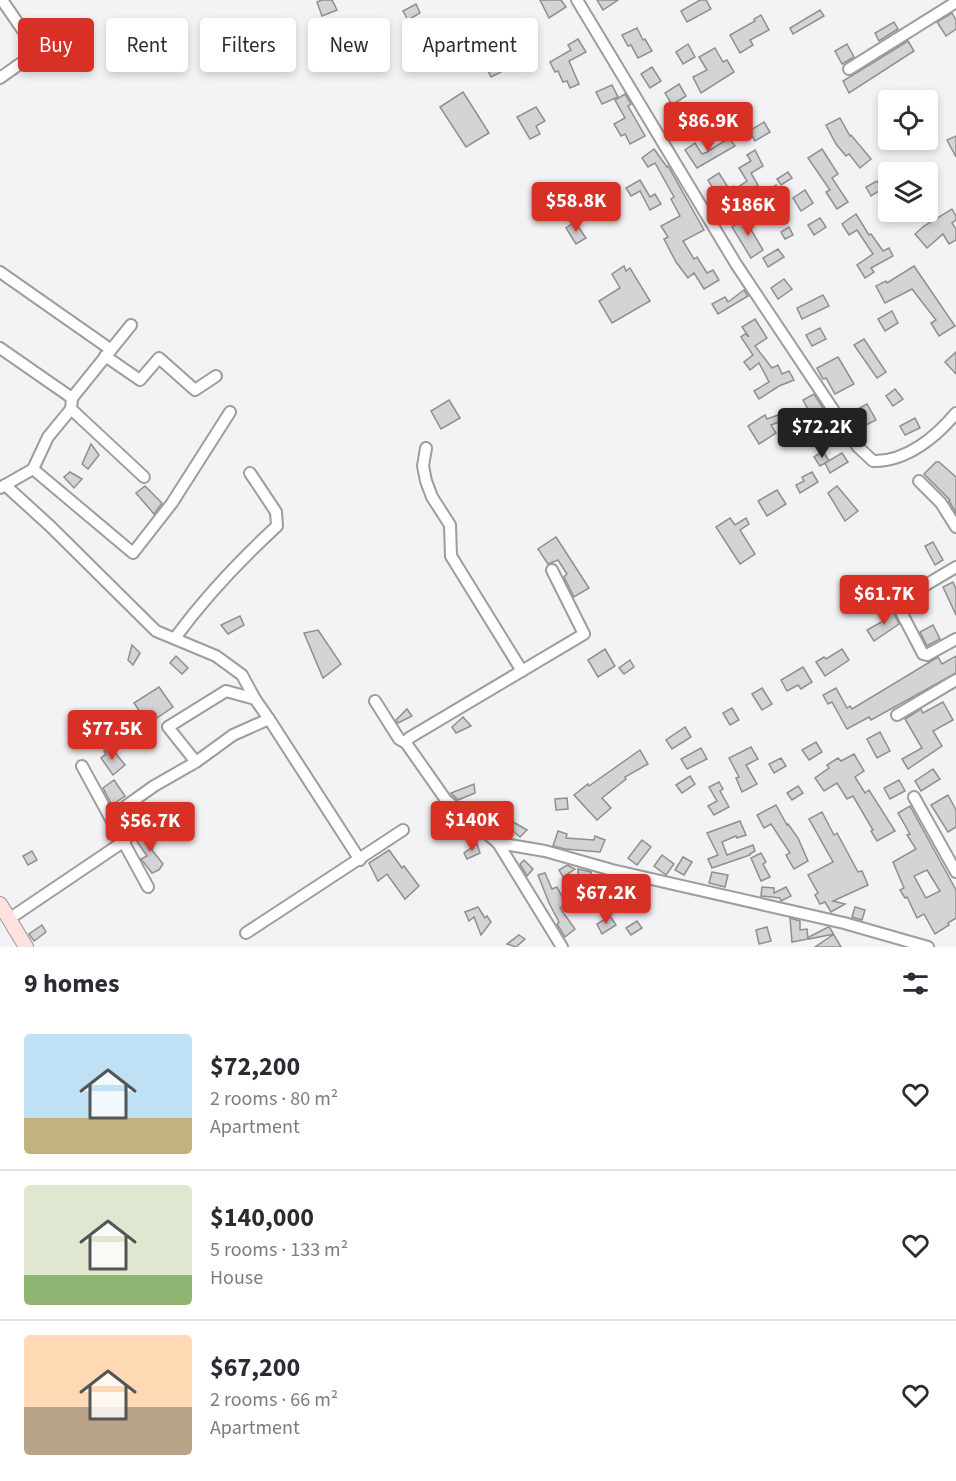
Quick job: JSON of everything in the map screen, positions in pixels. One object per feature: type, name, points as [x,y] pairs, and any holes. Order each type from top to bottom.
[{"type":"street","points":[[0,78],[31,56],[34,51],[33,45],[2,0]]},
{"type":"street","points":[[577,0],[736,264],[858,447],[873,460],[897,458],[928,441],[956,413]]},
{"type":"street","points":[[849,69],[956,2]]},
{"type":"street","points":[[0,272],[108,353],[140,380],[159,358],[195,390],[216,376]]},
{"type":"street","points":[[131,325],[108,353],[48,437],[33,469],[3,487],[50,526],[156,631],[216,656],[242,675],[255,699],[360,860]]},
{"type":"street","points":[[0,348],[71,404],[144,477]]},
{"type":"street","points":[[33,469],[133,553],[172,503],[230,412]]},
{"type":"street","points":[[426,448],[423,466],[426,481],[432,497],[450,525],[451,556],[522,671]]},
{"type":"street","points":[[176,638],[198,607],[240,560],[277,526],[276,512],[250,473]]},
{"type":"street","points":[[919,481],[941,503],[956,527]]},
{"type":"street","points":[[956,567],[902,599],[899,608],[923,654],[933,653],[956,639]]},
{"type":"street","points":[[406,743],[409,738],[584,634],[552,570]]},
{"type":"street","points":[[897,715],[956,680]]},
{"type":"street","points":[[196,762],[168,727],[226,691],[255,699]]},
{"type":"street","points":[[375,701],[399,739],[406,743],[446,800],[498,843],[561,947]]},
{"type":"street","points":[[9,919],[123,842],[138,826],[126,806],[154,786],[196,762],[233,735],[269,719]]},
{"type":"street","points":[[82,766],[148,887]]},
{"type":"street","points":[[914,797],[956,872]]},
{"type":"street","points":[[246,933],[403,830]]},
{"type":"street","points":[[498,843],[545,851],[612,870],[843,923],[928,947]]},
{"type":"street","points":[[0,904],[26,947]]},
{"type":"building","points":[[332,0],[337,10],[322,16],[317,2]]},
{"type":"building","points":[[540,0],[561,0],[566,7],[549,18]]},
{"type":"building","points":[[597,0],[618,0],[603,10]]},
{"type":"building","points":[[700,0],[706,0],[711,9],[687,22],[681,11]]},
{"type":"building","points":[[416,4],[420,13],[407,18],[403,11]]},
{"type":"building","points":[[820,10],[824,16],[793,34],[790,28]]},
{"type":"building","points":[[952,13],[956,20],[956,29],[946,36],[937,22]]},
{"type":"building","points":[[761,15],[769,30],[750,40],[753,45],[740,53],[730,35]]},
{"type":"building","points":[[894,22],[898,29],[879,41],[875,33]]},
{"type":"building","points":[[637,28],[652,51],[638,58],[622,35]]},
{"type":"building","points":[[578,39],[586,52],[569,61],[579,84],[570,88],[567,81],[563,82],[558,71],[555,72],[550,62],[571,50],[568,45]]},
{"type":"building","points":[[908,41],[914,51],[849,93],[843,81]]},
{"type":"building","points":[[688,44],[695,57],[683,64],[676,52]]},
{"type":"building","points":[[847,44],[854,57],[842,64],[835,51]]},
{"type":"building","points":[[715,48],[723,62],[727,60],[734,72],[701,93],[693,77],[707,70],[699,57]]},
{"type":"building","points":[[652,67],[661,81],[650,88],[641,74]]},
{"type":"building","points":[[488,72],[501,72],[491,77]]},
{"type":"building","points":[[679,84],[686,96],[672,105],[665,93]]},
{"type":"building","points":[[612,85],[618,97],[602,104],[596,92]]},
{"type":"building","points":[[463,92],[489,133],[466,147],[440,107]]},
{"type":"building","points":[[625,94],[631,104],[628,106],[645,136],[630,144],[625,134],[621,136],[614,124],[625,118],[615,100]]},
{"type":"building","points":[[536,107],[545,121],[536,126],[540,134],[530,139],[517,117]]},
{"type":"building","points":[[684,111],[688,120],[672,129],[667,121]]},
{"type":"building","points":[[840,118],[850,136],[871,159],[860,168],[849,154],[846,156],[836,144],[826,125]]},
{"type":"building","points":[[764,122],[770,132],[755,141],[749,131]]},
{"type":"building","points":[[956,136],[956,157],[947,140]]},
{"type":"building","points":[[729,138],[735,146],[697,168],[685,150],[695,143],[702,154]]},
{"type":"building","points":[[654,149],[668,166],[704,230],[683,241],[694,259],[697,257],[707,273],[713,270],[719,280],[704,289],[694,273],[688,278],[676,262],[664,239],[668,237],[661,226],[680,216],[671,199],[674,197],[655,163],[648,167],[642,158]]},
{"type":"building","points":[[822,149],[838,174],[832,178],[848,202],[837,209],[826,192],[830,190],[808,158]]},
{"type":"building","points":[[755,150],[763,166],[751,173],[758,185],[746,193],[754,205],[745,211],[739,201],[725,209],[708,180],[719,173],[729,189],[734,186],[735,189],[747,181],[739,168],[751,161],[747,155]]},
{"type":"building","points":[[788,172],[792,178],[781,185],[777,179]]},
{"type":"building","points":[[640,180],[650,197],[655,194],[661,204],[650,210],[640,191],[631,196],[626,188]]},
{"type":"building","points":[[877,181],[878,192],[871,196],[866,187]]},
{"type":"building","points":[[776,185],[782,196],[770,202],[765,192]]},
{"type":"building","points":[[805,190],[813,203],[801,211],[793,198]]},
{"type":"building","points":[[952,209],[956,216],[956,220],[952,223],[956,229],[956,240],[949,244],[943,234],[927,248],[915,234],[931,222],[938,222],[938,218]]},
{"type":"building","points":[[856,214],[869,235],[871,234],[883,251],[889,248],[893,256],[871,268],[874,272],[865,278],[857,265],[873,254],[857,230],[849,235],[842,224]]},
{"type":"building","points":[[747,216],[753,226],[750,228],[763,250],[751,258],[732,227]]},
{"type":"building","points":[[820,218],[826,227],[814,235],[808,225]]},
{"type":"building","points":[[575,222],[586,238],[576,244],[566,228]]},
{"type":"building","points":[[789,227],[793,235],[785,239],[781,232]]},
{"type":"building","points":[[778,249],[784,257],[768,267],[763,258]]},
{"type":"building","points":[[624,266],[626,271],[630,268],[650,301],[612,323],[599,301],[620,288],[612,274]]},
{"type":"building","points":[[914,266],[955,326],[939,336],[931,323],[936,320],[912,289],[885,303],[876,286],[886,281],[887,283]]},
{"type":"building","points":[[784,279],[792,289],[778,299],[771,288]]},
{"type":"building","points":[[744,290],[748,296],[718,314],[712,304],[725,297],[728,302]]},
{"type":"building","points":[[823,295],[829,306],[802,319],[797,308]]},
{"type":"building","points":[[892,311],[898,323],[885,331],[878,319]]},
{"type":"building","points":[[755,319],[767,338],[755,346],[772,368],[778,365],[782,374],[789,371],[794,380],[779,386],[759,399],[754,391],[769,382],[759,363],[750,370],[744,362],[753,355],[741,337],[745,334],[749,337],[742,327]]},
{"type":"building","points":[[820,328],[826,339],[812,346],[806,335]]},
{"type":"building","points":[[864,339],[886,372],[877,378],[854,345]]},
{"type":"building","points":[[956,352],[956,374],[945,362]]},
{"type":"building","points":[[838,357],[854,384],[835,394],[817,368]]},
{"type":"building","points":[[895,389],[903,399],[893,406],[886,396]]},
{"type":"building","points":[[814,394],[837,430],[822,440],[811,421],[791,431],[785,420],[771,425],[776,433],[759,444],[748,426],[765,415],[767,419],[792,410],[795,420],[810,413],[803,400]]},
{"type":"building","points":[[449,400],[460,418],[441,429],[431,411]]},
{"type":"building","points":[[867,404],[876,420],[858,429],[850,413]]},
{"type":"building","points":[[915,418],[920,428],[905,435],[900,426]]},
{"type":"building","points":[[91,444],[99,455],[88,469],[82,464]]},
{"type":"building","points":[[823,451],[829,461],[820,466],[814,457]]},
{"type":"building","points":[[842,453],[848,462],[830,473],[825,463]]},
{"type":"building","points":[[936,462],[956,477],[956,513],[950,500],[924,474]]},
{"type":"building","points":[[70,472],[82,479],[74,488],[64,477]]},
{"type":"building","points":[[812,472],[818,482],[800,493],[796,485],[804,481],[802,477]]},
{"type":"building","points":[[145,486],[162,503],[154,514],[136,493]]},
{"type":"building","points":[[837,486],[858,511],[845,521],[828,493]]},
{"type":"building","points":[[777,490],[786,504],[767,516],[758,501]]},
{"type":"building","points":[[730,518],[735,525],[746,518],[749,524],[740,530],[755,554],[740,564],[716,527]]},
{"type":"building","points":[[556,537],[589,588],[574,597],[564,577],[567,574],[558,560],[548,564],[538,549]]},
{"type":"building","points":[[933,542],[943,560],[935,565],[925,546]]},
{"type":"building","points":[[953,582],[956,589],[956,615],[943,587]]},
{"type":"building","points":[[892,609],[899,624],[874,641],[867,630],[887,619],[883,614]]},
{"type":"building","points":[[240,616],[244,625],[228,634],[221,625]]},
{"type":"building","points":[[933,625],[940,639],[927,646],[920,632]]},
{"type":"building","points":[[318,630],[341,664],[323,678],[304,633]]},
{"type":"building","points":[[132,645],[140,653],[133,665],[128,660]]},
{"type":"building","points":[[605,649],[615,666],[598,677],[588,660]]},
{"type":"building","points":[[842,649],[849,660],[825,676],[816,662]]},
{"type":"building","points":[[176,656],[188,668],[182,674],[170,663]]},
{"type":"building","points":[[956,656],[956,673],[871,720],[869,717],[847,729],[832,702],[828,704],[823,695],[836,688],[847,708],[850,706],[852,709],[938,657],[942,664]]},
{"type":"building","points":[[630,660],[634,667],[624,674],[619,668]]},
{"type":"building","points":[[803,667],[812,682],[801,689],[798,685],[787,691],[781,680]]},
{"type":"building","points":[[159,687],[173,707],[148,724],[134,703]]},
{"type":"building","points":[[762,688],[772,704],[762,710],[752,694]]},
{"type":"building","points":[[943,702],[953,720],[933,731],[942,746],[908,769],[902,759],[922,748],[905,719],[921,709],[923,713]]},
{"type":"building","points":[[732,708],[739,720],[730,725],[723,713]]},
{"type":"building","points":[[407,709],[412,716],[398,723],[396,720]]},
{"type":"building","points":[[463,717],[471,726],[456,733],[452,727]]},
{"type":"building","points":[[685,727],[691,737],[672,749],[666,740]]},
{"type":"building","points":[[880,732],[890,751],[877,758],[867,739]]},
{"type":"building","points":[[816,742],[822,752],[809,760],[802,750]]},
{"type":"building","points":[[110,746],[125,765],[113,775],[101,758]]},
{"type":"building","points":[[751,747],[758,759],[746,765],[757,784],[742,792],[736,778],[739,777],[729,758]]},
{"type":"building","points":[[701,748],[707,759],[687,769],[681,759]]},
{"type":"building","points":[[640,750],[648,764],[625,777],[626,779],[602,798],[611,808],[597,820],[574,795]]},
{"type":"building","points":[[854,754],[864,771],[855,777],[865,793],[869,790],[895,831],[877,841],[853,796],[847,799],[837,783],[824,791],[815,778],[829,768],[827,765],[838,758],[841,761]]},
{"type":"building","points":[[781,758],[786,766],[774,773],[769,764]]},
{"type":"building","points":[[933,769],[940,779],[921,791],[915,781]]},
{"type":"building","points":[[690,776],[695,784],[682,793],[676,785]]},
{"type":"building","points":[[114,780],[125,796],[112,805],[103,788]]},
{"type":"building","points":[[899,780],[905,791],[890,799],[884,788]]},
{"type":"building","points":[[719,782],[723,789],[720,791],[729,807],[714,815],[708,806],[717,801],[709,787]]},
{"type":"building","points":[[474,784],[475,793],[458,800],[451,793]]},
{"type":"building","points":[[798,786],[803,793],[792,800],[787,793]]},
{"type":"building","points":[[948,795],[956,810],[956,827],[948,832],[931,805]]},
{"type":"building","points":[[567,798],[568,809],[556,810],[555,799]]},
{"type":"building","points":[[776,805],[787,825],[798,838],[808,861],[794,869],[786,855],[790,853],[771,824],[764,828],[757,815]]},
{"type":"building","points":[[910,806],[956,890],[956,918],[935,934],[924,914],[917,918],[907,897],[905,898],[900,890],[904,888],[893,862],[916,849],[898,813]],"holes":[[[927,870],[940,891],[926,898],[914,876]]]},
{"type":"building","points":[[822,812],[834,835],[837,833],[858,872],[862,871],[868,885],[833,901],[845,904],[831,912],[825,902],[820,904],[815,895],[818,893],[808,875],[833,862],[809,819]]},
{"type":"building","points":[[499,816],[527,830],[520,837],[513,831],[508,836],[502,830],[507,825]]},
{"type":"building","points":[[740,821],[746,835],[737,838],[736,836],[722,842],[727,855],[753,845],[755,851],[750,855],[712,868],[708,859],[718,855],[707,833]]},
{"type":"building","points":[[145,830],[155,842],[152,850],[163,864],[159,870],[152,873],[141,859],[147,856],[136,840],[143,837]]},
{"type":"building","points":[[558,831],[567,834],[566,838],[594,840],[595,836],[605,840],[600,852],[565,849],[553,846]]},
{"type":"building","points":[[642,840],[651,847],[637,865],[628,858]]},
{"type":"building","points":[[477,844],[480,853],[467,859],[464,853]]},
{"type":"building","points":[[389,850],[419,886],[405,899],[387,874],[378,881],[369,863]]},
{"type":"building","points":[[32,851],[37,860],[28,865],[23,856]]},
{"type":"building","points":[[761,853],[766,862],[763,864],[770,877],[761,881],[751,858]]},
{"type":"building","points":[[662,855],[674,864],[666,875],[654,866]]},
{"type":"building","points":[[683,857],[692,862],[684,875],[675,870]]},
{"type":"building","points":[[524,860],[533,869],[527,876],[520,864]]},
{"type":"building","points":[[567,865],[575,869],[563,877],[559,870]]},
{"type":"building","points":[[578,869],[591,872],[592,876],[578,876]]},
{"type":"building","points":[[712,872],[728,875],[725,887],[709,883]]},
{"type":"building","points":[[545,873],[552,889],[557,887],[566,904],[560,908],[575,929],[565,937],[557,924],[559,922],[538,875]]},
{"type":"building","points":[[589,882],[598,887],[591,899],[582,894]]},
{"type":"building","points":[[608,883],[617,888],[611,898],[602,893]]},
{"type":"building","points":[[762,887],[774,888],[774,893],[786,887],[791,896],[781,901],[780,898],[761,896]]},
{"type":"building","points":[[478,907],[485,918],[487,916],[491,922],[481,935],[474,917],[469,921],[465,912]]},
{"type":"building","points":[[855,907],[865,910],[862,920],[852,917]]},
{"type":"building","points":[[610,916],[616,925],[602,934],[597,924]]},
{"type":"building","points":[[790,918],[800,921],[800,930],[807,929],[808,939],[792,942]]},
{"type":"building","points":[[637,921],[642,928],[631,935],[626,928]]},
{"type":"building","points":[[42,925],[46,932],[34,941],[29,934]]},
{"type":"building","points":[[767,927],[771,941],[759,944],[756,930]]},
{"type":"building","points":[[828,927],[834,934],[809,939],[809,937]]},
{"type":"building","points":[[834,934],[841,947],[815,947]]},
{"type":"building","points":[[519,935],[525,939],[516,947],[507,944]]}]
